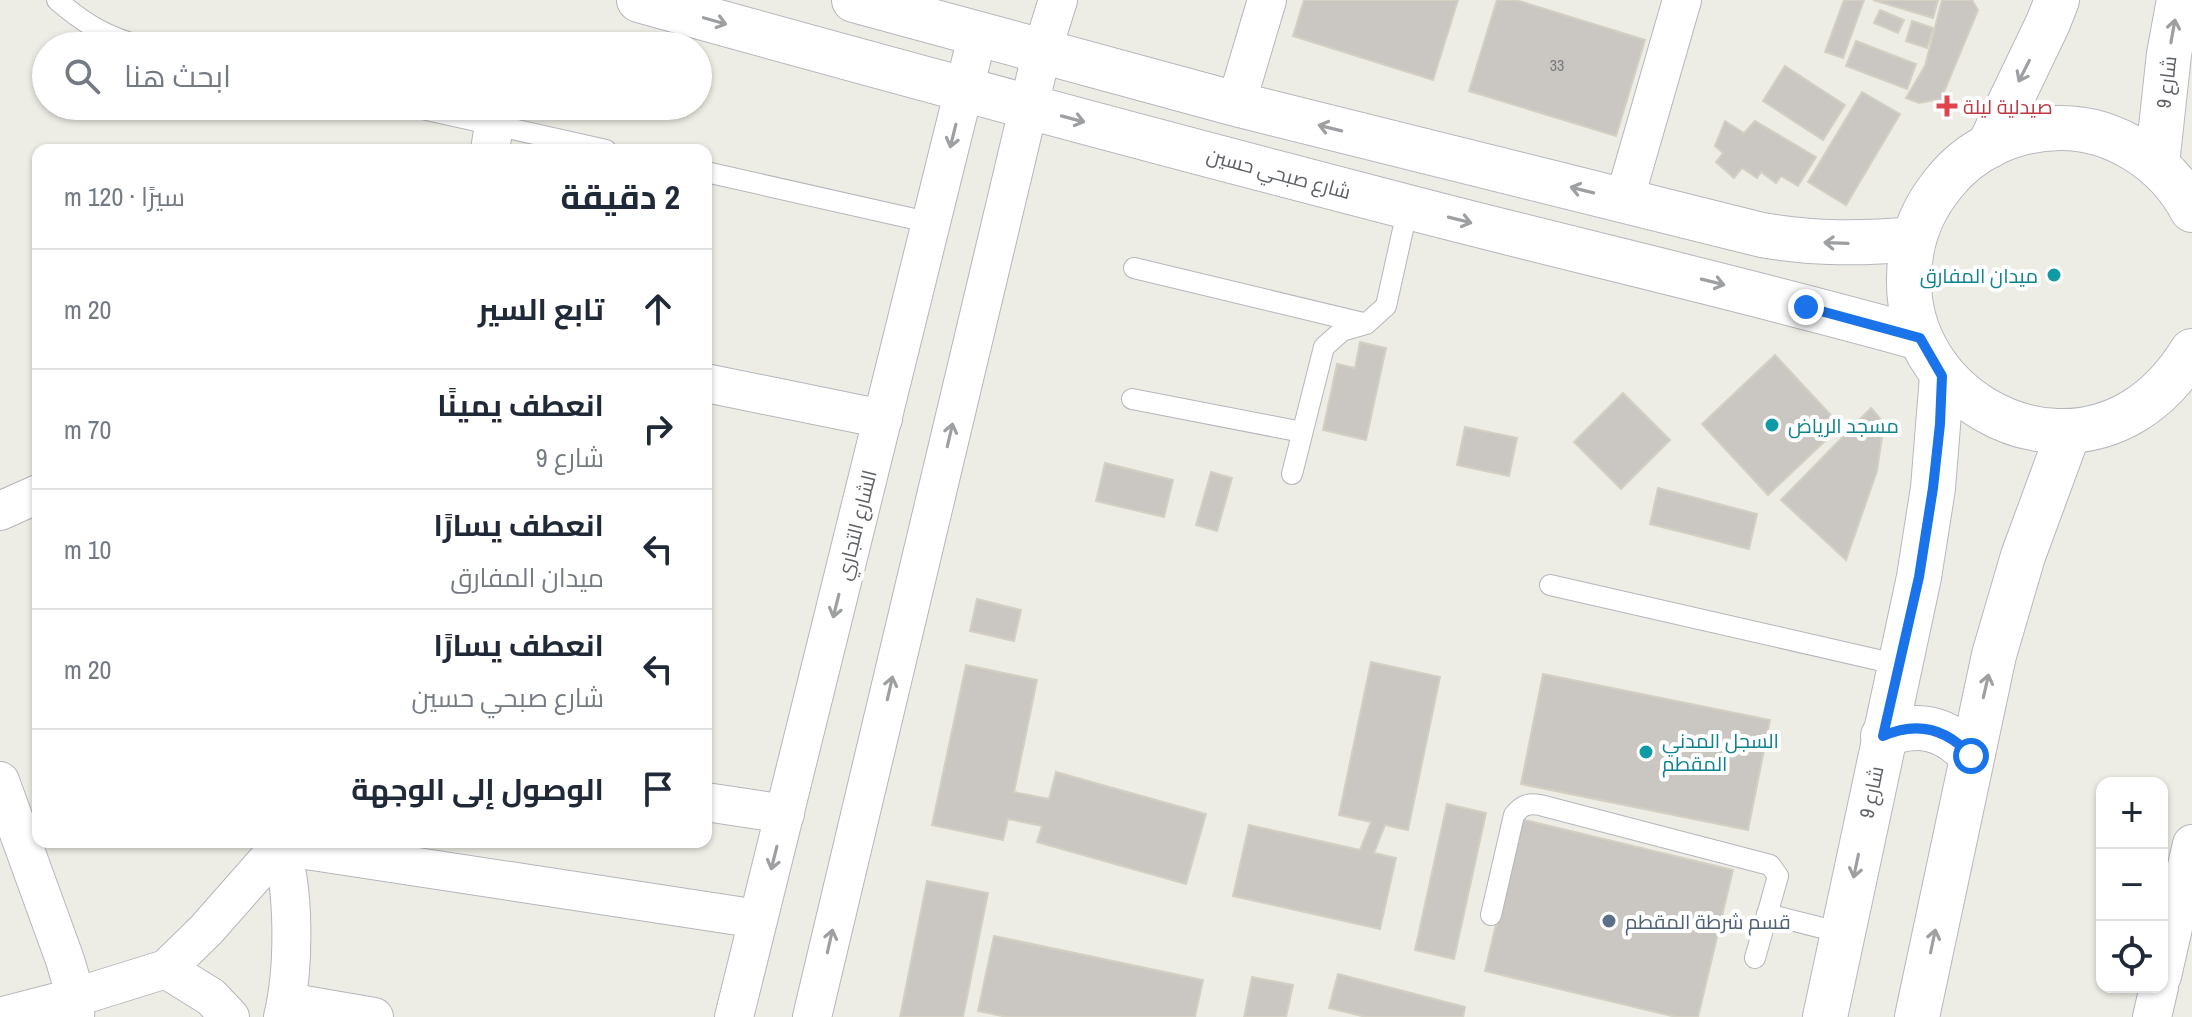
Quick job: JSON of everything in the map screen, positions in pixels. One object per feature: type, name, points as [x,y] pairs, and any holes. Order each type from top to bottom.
[{"type":"main road","name":"شارع صبحي حسين","points":[[639,0],[1029,107],[1920,338]]},
{"type":"main road","points":[[854,0],[1236,104],[1762,235],[1806,242],[1858,244],[1914,239]]},
{"type":"main road","points":[[1989,146],[2057,0]]},
{"type":"main road","name":"شارع 9","points":[[2157,164],[2169,54],[2179,0]]},
{"type":"main road","points":[[2184,374],[2132,412],[2112,421],[2069,431],[2022,426],[1999,419],[1978,408],[1942,376],[1920,338],[1912,314],[1909,264],[1914,239],[1935,194],[1950,175],[1989,146],[2012,135],[2037,129],[2088,131],[2124,144],[2157,164],[2192,210]]},
{"type":"main road","name":"شارع 9","points":[[1825,1017],[1927,532],[1942,376]]},
{"type":"main road","points":[[1917,1017],[1994,655],[2069,431]]},
{"type":"main road","points":[[1883,736],[1906,728],[1931,728],[1953,738],[1971,756]]},
{"type":"street","points":[[812,1017],[1042,51],[1058,0]]},
{"type":"street","points":[[1236,104],[1267,0]]},
{"type":"street","points":[[1624,201],[1682,0]]},
{"type":"street","name":"الشارع التجاري","points":[[734,1017],[978,33]]},
{"type":"street","points":[[712,390],[883,419]]},
{"type":"street","points":[[0,511],[32,497]]},
{"type":"street","points":[[0,781],[76,1007]]},
{"type":"street","points":[[712,803],[785,814]]},
{"type":"street","points":[[2168,965],[2182,939],[2192,844]]},
{"type":"street","points":[[0,1017],[76,1007],[166,969],[215,920],[276,848]]},
{"type":"street","points":[[280,848],[289,897],[291,949],[285,1009],[374,1017]]},
{"type":"street","points":[[305,848],[758,919]]},
{"type":"street","points":[[166,969],[211,997],[230,1017]]},
{"type":"street","points":[[2152,1017],[2158,993]]},
{"type":"lane","points":[[57,0],[100,32]]},
{"type":"lane","points":[[445,120],[492,138],[549,144]]},
{"type":"lane","points":[[712,173],[932,223]]},
{"type":"lane","points":[[1292,474],[1324,347],[1342,331],[1366,324],[1386,306],[1408,207]]},
{"type":"lane","points":[[1134,268],[1366,324]]},
{"type":"lane","points":[[1132,399],[1302,432]]},
{"type":"lane","points":[[1550,585],[1900,665]]},
{"type":"lane","points":[[1491,915],[1514,815],[1520,807],[1530,803],[1770,865],[1778,876],[1755,958]]},
{"type":"lane","points":[[1767,914],[1842,933]]},
{"type":"building","points":[[1304,0],[1458,0],[1433,80],[1293,36]]},
{"type":"building","points":[[1497,0],[1516,0],[1645,40],[1616,136],[1469,91]]},
{"type":"building","points":[[1844,0],[1864,0],[1843,58],[1825,52]]},
{"type":"building","points":[[1873,0],[1938,0],[1933,18]]},
{"type":"building","points":[[1942,0],[1972,0],[1978,10],[1941,99],[1919,103],[1906,98],[1925,66]]},
{"type":"building","points":[[1880,10],[1904,20],[1898,33],[1874,23]]},
{"type":"building","points":[[1912,21],[1933,28],[1927,48],[1906,41]]},
{"type":"building","points":[[1856,41],[1916,64],[1907,89],[1846,66]]},
{"type":"building","points":[[1785,66],[1845,105],[1823,140],[1763,101]]},
{"type":"building","points":[[1862,92],[1900,114],[1846,205],[1808,182]]},
{"type":"building","points":[[1725,121],[1744,133],[1755,121],[1816,157],[1798,186],[1781,176],[1776,183],[1761,172],[1757,178],[1742,168],[1734,178],[1716,162],[1723,153],[1715,146]]},
{"type":"building","points":[[1360,342],[1386,348],[1366,440],[1323,430],[1337,364],[1355,368]]},
{"type":"building","name":"مسجد الرياض","points":[[1775,355],[1841,426],[1768,495],[1702,424]]},
{"type":"building","points":[[1623,393],[1670,440],[1621,489],[1574,442]]},
{"type":"building","points":[[1871,408],[1884,423],[1877,471],[1846,560],[1781,500]]},
{"type":"building","points":[[1465,427],[1517,438],[1509,476],[1457,465]]},
{"type":"building","points":[[1105,463],[1173,480],[1164,517],[1096,501]]},
{"type":"building","points":[[1211,472],[1232,478],[1217,531],[1196,525]]},
{"type":"building","points":[[1658,488],[1757,514],[1749,549],[1650,524]]},
{"type":"building","points":[[977,599],[1021,610],[1014,641],[970,631]]},
{"type":"building","points":[[1371,662],[1440,677],[1408,830],[1385,825],[1374,853],[1396,858],[1380,929],[1233,896],[1249,825],[1360,850],[1371,822],[1339,815]]},
{"type":"building","points":[[966,665],[1037,680],[1014,792],[1049,799],[1056,772],[1206,814],[1186,884],[1037,842],[1042,826],[1008,819],[1003,840],[932,825]]},
{"type":"building","name":"السجل المدني المقطم","points":[[1543,674],[1770,720],[1748,830],[1521,784]]},
{"type":"building","points":[[1447,804],[1486,813],[1454,959],[1415,950]]},
{"type":"building","name":"قسم شرطة المقطم","points":[[1521,819],[1733,870],[1698,1017],[1676,1017],[1485,971]]},
{"type":"building","points":[[927,881],[988,893],[963,1017],[900,1017]]},
{"type":"building","points":[[994,936],[1203,980],[1195,1017],[1007,1017],[978,1011]]},
{"type":"building","points":[[1338,974],[1465,1007],[1463,1017],[1366,1017],[1329,1008]]},
{"type":"building","points":[[1252,977],[1293,985],[1286,1017],[1244,1017]]},
{"type":"place","name":"صيدلية ليلة","points":[[1947,106]]},
{"type":"place","name":"ميدان المفارق","points":[[2054,275]]},
{"type":"place","name":"مسجد الرياض","points":[[1772,425]]},
{"type":"place","name":"السجل المدني المقطم","points":[[1646,752]]},
{"type":"place","name":"قسم شرطة المقطم","points":[[1609,921]]},
{"type":"route","points":[[1806,307],[1920,338],[1942,376],[1940,424],[1927,532],[1883,736],[1906,728],[1931,728],[1953,738],[1971,756]]}]
